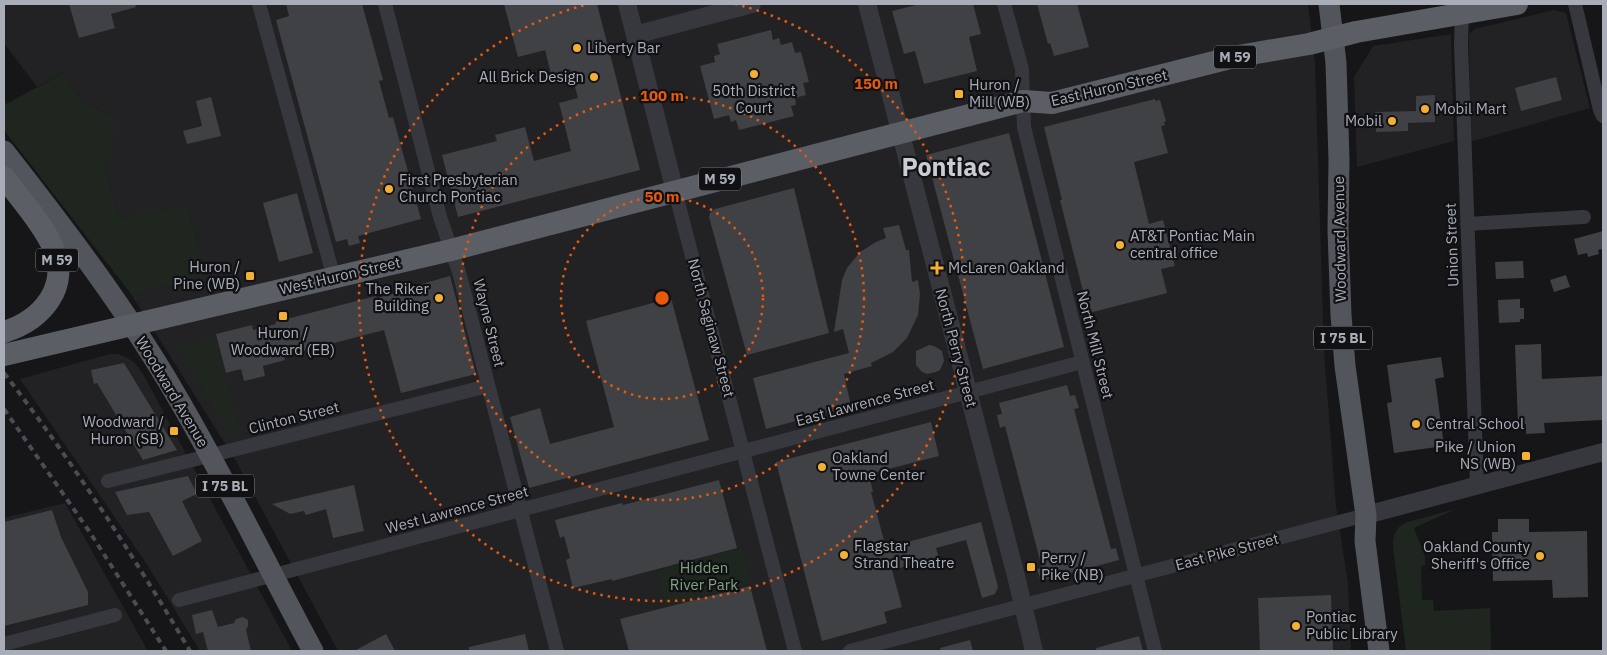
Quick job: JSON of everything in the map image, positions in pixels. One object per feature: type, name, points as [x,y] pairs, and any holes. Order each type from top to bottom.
[{"type":"highway","name":"East Huron Street","points":[[675,191],[1023,101],[1052,104],[1238,56],[1309,44],[1462,9],[1517,4]]},
{"type":"highway","name":"M 59","points":[[4,177],[52,245],[57,257],[58,269],[57,282],[48,303],[30,320],[4,332]]},
{"type":"highway","name":"West Huron Street","points":[[4,355],[451,250],[675,191]]},
{"type":"main road","name":"Woodward Avenue","points":[[1329,4],[1336,63],[1341,315],[1366,515],[1365,541],[1379,651]]},
{"type":"main road","name":"Woodward Avenue","points":[[4,151],[64,227],[132,324],[176,394],[313,651]]},
{"type":"street","points":[[259,4],[334,278]]},
{"type":"street","name":"Wayne Street","points":[[385,4],[440,217],[459,272],[557,651]]},
{"type":"street","name":"North Saginaw Street","points":[[627,4],[795,651]]},
{"type":"street","points":[[635,34],[752,4]]},
{"type":"street","name":"North Perry Street","points":[[867,4],[1034,651]]},
{"type":"street","name":"North Mill Street","points":[[1004,4],[1022,69],[1024,127],[1155,651]]},
{"type":"street","points":[[1575,4],[1603,116]]},
{"type":"street","name":"Union Street","points":[[1462,9],[1461,45],[1476,486]]},
{"type":"street","points":[[1467,224],[1584,217]]},
{"type":"street","name":"East Lawrence Street","points":[[744,452],[1082,362]]},
{"type":"street","name":"Clinton Street","points":[[108,481],[488,386]]},
{"type":"street","name":"West Lawrence Street","points":[[179,600],[744,452]]},
{"type":"street","name":"East Pike Street","points":[[850,651],[1603,452]]},
{"type":"street","points":[[4,644],[115,615]]},
{"type":"shaded area","points":[[4,4],[1308,4],[1315,64],[1324,352],[1336,506],[1348,583],[1351,651],[338,651],[236,461],[131,294],[208,279],[187,204],[119,220],[104,163],[115,116],[85,105],[64,73],[37,87],[4,43]]},
{"type":"shaded area","points":[[1554,10],[1566,13],[1590,108],[1470,142],[1469,34],[1475,29]]},
{"type":"shaded area","points":[[1451,34],[1454,141],[1357,167],[1354,77],[1373,46]]},
{"type":"shaded area","points":[[110,354],[126,357],[135,363],[142,372],[292,651],[200,651],[146,563],[20,379]]},
{"type":"shaded area","points":[[65,503],[148,651],[4,651],[4,518]]},
{"type":"green space","points":[[64,73],[85,105],[115,116],[111,161],[104,163],[119,219],[187,204],[208,279],[131,294],[4,130],[4,101],[6,104]]},
{"type":"green space","points":[[216,338],[241,436],[231,438],[179,348]]},
{"type":"green space","points":[[1456,509],[1414,528],[1425,557],[1425,565],[1421,567],[1422,600],[1433,600],[1434,611],[1490,608],[1491,651],[1406,651],[1393,547],[1394,535],[1400,526],[1407,522]]},
{"type":"green space","name":"Hidden River Park","points":[[743,548],[752,583],[665,606],[656,571]]},
{"type":"building","points":[[69,4],[135,4],[136,7],[111,14],[115,28],[79,38]]},
{"type":"building","points":[[286,4],[362,4],[383,80],[379,81],[389,118],[393,117],[421,219],[358,236],[360,243],[349,246],[347,239],[336,242],[276,20],[289,16]]},
{"type":"building","points":[[504,4],[597,4],[640,170],[458,217],[442,155],[497,141],[495,135],[525,127],[534,161],[571,151],[559,103],[578,98],[570,69],[551,74],[545,50],[518,57]]},
{"type":"building","points":[[920,4],[973,4],[981,34],[969,37],[977,71],[924,84],[915,51],[904,54],[892,11]]},
{"type":"building","points":[[1037,4],[1077,4],[1089,47],[1054,56],[1050,43],[1048,44]]},
{"type":"building","name":"50th District Court","points":[[771,30],[773,40],[779,38],[781,45],[792,42],[795,53],[801,52],[809,82],[803,83],[806,95],[795,98],[796,105],[791,106],[794,116],[739,130],[736,120],[731,122],[729,115],[714,119],[700,66],[715,62],[714,56],[720,54],[717,44]]},
{"type":"building","points":[[1556,77],[1562,100],[1521,111],[1515,88]]},
{"type":"building","points":[[1435,95],[1435,122],[1408,123],[1408,131],[1376,132],[1375,112],[1416,111],[1416,96]]},
{"type":"building","points":[[211,97],[221,136],[187,144],[183,131],[202,126],[196,101]]},
{"type":"building","name":"AT&T Pontiac Main central office","points":[[1155,99],[1155,101],[1160,100],[1166,121],[1164,122],[1165,125],[1161,126],[1168,153],[1134,162],[1149,224],[1163,220],[1175,266],[1161,269],[1167,293],[1085,314],[1082,299],[1085,299],[1044,127]]},
{"type":"building","points":[[1009,133],[1064,347],[983,369],[926,155]]},
{"type":"building","points":[[794,188],[829,333],[747,355],[709,217],[710,213],[715,209]]},
{"type":"building","points":[[297,193],[313,253],[279,262],[263,203]]},
{"type":"building","points":[[899,225],[906,250],[909,250],[912,282],[918,280],[920,294],[918,315],[907,338],[893,352],[871,363],[872,366],[844,374],[851,406],[766,429],[753,378],[849,353],[843,329],[834,332],[842,280],[847,268],[860,252],[886,238],[883,228]]},
{"type":"building","points":[[1603,231],[1603,249],[1598,250],[1599,254],[1588,257],[1587,253],[1578,255],[1574,239]]},
{"type":"building","points":[[1523,261],[1524,278],[1496,279],[1495,262]]},
{"type":"building","points":[[1566,275],[1570,287],[1554,292],[1550,280]]},
{"type":"building","points":[[450,276],[476,374],[401,393],[384,330],[284,356],[285,360],[263,366],[265,376],[244,381],[241,369],[226,373],[216,334],[252,325],[253,330],[276,324],[275,322],[376,296],[377,298],[400,292],[400,290]]},
{"type":"building","points":[[671,298],[709,440],[529,488],[510,417],[540,408],[550,444],[614,427],[586,321]]},
{"type":"building","points":[[1520,299],[1520,308],[1524,308],[1524,319],[1520,319],[1520,322],[1499,323],[1498,300]]},
{"type":"building","points":[[1541,344],[1542,379],[1603,376],[1603,420],[1544,423],[1545,433],[1526,434],[1526,424],[1518,424],[1515,345]]},
{"type":"building","points":[[929,345],[942,351],[944,361],[940,370],[927,374],[922,372],[916,365],[916,351]]},
{"type":"building","name":"Central School","points":[[1441,357],[1444,377],[1435,379],[1444,446],[1394,453],[1387,403],[1392,402],[1387,365]]},
{"type":"building","points":[[124,363],[177,450],[143,460],[97,383],[94,384],[91,370]]},
{"type":"building","points":[[1067,385],[1070,396],[1075,395],[1079,408],[1074,409],[1111,549],[1116,548],[1119,560],[1041,581],[1037,569],[1042,568],[1005,426],[1000,428],[997,415],[1002,414],[999,403]]},
{"type":"building","points":[[931,422],[939,456],[869,474],[873,492],[871,492],[886,548],[981,522],[998,587],[995,594],[982,598],[966,540],[936,548],[939,558],[892,570],[902,607],[884,612],[887,623],[822,641],[776,462]]},
{"type":"building","points":[[188,476],[197,494],[182,501],[202,541],[173,556],[149,512],[127,515],[115,492]]},
{"type":"building","points":[[719,480],[737,548],[612,581],[612,579],[573,588],[566,560],[570,558],[564,536],[560,538],[555,520],[622,503],[623,505]]},
{"type":"building","points":[[354,485],[364,531],[333,538],[326,509],[306,515],[304,511],[290,514],[272,504]]},
{"type":"building","points":[[52,510],[61,537],[88,592],[88,605],[4,626],[4,522]]},
{"type":"building","name":"Oakland County Sheriff's Office","points":[[1498,519],[1529,519],[1529,532],[1587,531],[1588,597],[1553,598],[1552,580],[1493,581],[1492,532],[1498,532]]},
{"type":"building","points":[[750,586],[767,651],[629,651],[620,619]]},
{"type":"building","name":"Pontiac Public Library","points":[[1331,595],[1333,651],[1260,651],[1258,598]]},
{"type":"building","points":[[212,610],[218,627],[234,623],[236,619],[243,617],[248,620],[246,630],[251,651],[208,651],[203,632],[196,634],[192,615]]},
{"type":"building","points":[[386,634],[395,651],[354,651]]},
{"type":"building","points":[[525,634],[529,651],[469,651],[469,647]]},
{"type":"building","points":[[1139,636],[1143,651],[1097,651],[1096,648]]},
{"type":"building","points":[[970,640],[973,651],[941,651],[940,648]]},
{"type":"railway","points":[[4,373],[54,440],[101,509],[190,651]]},
{"type":"railway","points":[[4,409],[89,531],[166,651]]},
{"type":"place","name":"Liberty Bar","points":[[577,48]]},
{"type":"place","name":"50th District Court","points":[[754,74]]},
{"type":"place","name":"All Brick Design","points":[[594,77]]},
{"type":"place","name":"Huron / Mill (WB)","points":[[959,94]]},
{"type":"place","name":"Mobil Mart","points":[[1425,109]]},
{"type":"place","name":"Mobil","points":[[1392,121]]},
{"type":"place","name":"First Presbyterian Church Pontiac","points":[[389,189]]},
{"type":"place","name":"AT&T Pontiac Main central office","points":[[1120,245]]},
{"type":"place","name":"McLaren Oakland","points":[[937,268]]},
{"type":"place","name":"Huron / Pine (WB)","points":[[250,276]]},
{"type":"place","name":"The Riker Building","points":[[439,298]]},
{"type":"place","name":"Huron / Woodward (EB)","points":[[283,316]]},
{"type":"place","name":"Central School","points":[[1416,424]]},
{"type":"place","name":"Woodward / Huron (SB)","points":[[174,431]]},
{"type":"place","name":"Pike / Union NS (WB)","points":[[1526,456]]},
{"type":"place","name":"Oakland Towne Center","points":[[822,467]]},
{"type":"place","name":"Flagstar Strand Theatre","points":[[844,555]]},
{"type":"place","name":"Oakland County Sheriff's Office","points":[[1540,556]]},
{"type":"place","name":"Perry / Pike (NB)","points":[[1031,567]]},
{"type":"place","name":"Pontiac Public Library","points":[[1296,626]]},
{"type":"district","name":"Pontiac","points":[[946,167]]}]
